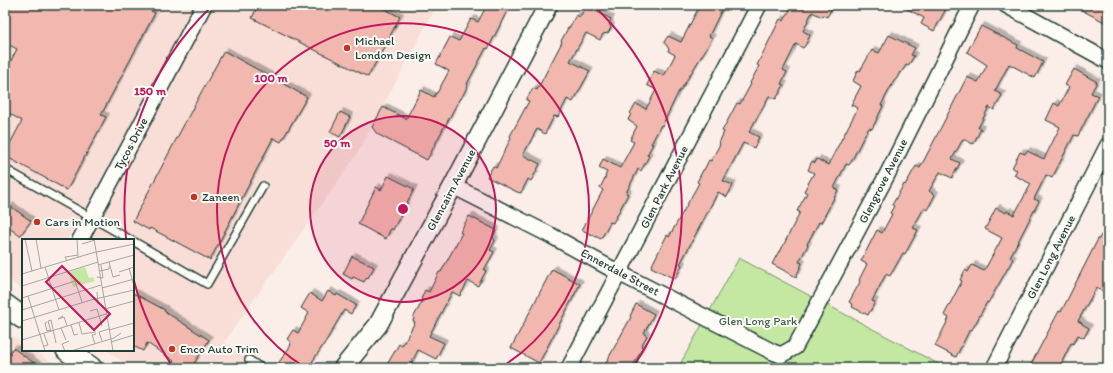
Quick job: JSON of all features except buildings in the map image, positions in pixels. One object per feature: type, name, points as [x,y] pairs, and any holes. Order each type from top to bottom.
[{"type":"main road","points":[[5,305],[22,317]]},
{"type":"main road","points":[[68,351],[91,368]]},
{"type":"street","name":"Tycos Drive","points":[[81,239],[204,5]]},
{"type":"street","name":"Glencairn Avenue","points":[[343,368],[378,325],[548,5]]},
{"type":"street","name":"Glen Park Avenue","points":[[569,368],[758,5]]},
{"type":"street","name":"Glengrove Avenue","points":[[786,352],[795,347],[873,203],[972,5]]},
{"type":"street","points":[[1006,5],[1108,61]]},
{"type":"street","name":"Glen Long Avenue","points":[[994,368],[1108,145]]},
{"type":"street","name":"Ennerdale Street","points":[[453,186],[773,352],[781,355],[786,352]]},
{"type":"lane","points":[[5,169],[130,239]]},
{"type":"lane","points":[[134,241],[207,284],[263,186]]},
{"type":"lane","points":[[249,360],[261,368]]},
{"type":"shaded area","points":[[5,5],[437,5],[357,154],[224,342],[267,368],[131,368],[107,351],[134,351],[134,239],[94,239],[75,226],[68,239],[22,239],[22,289],[5,277]]},
{"type":"shaded area","points":[[5,332],[22,342],[22,351],[35,351],[61,368],[5,368]]},
{"type":"green space","name":"Glen Long Park","points":[[739,258],[946,368],[678,368]]},
{"type":"place","name":"Michael London Design","points":[[347,48]]},
{"type":"place","name":"Zaneen","points":[[194,197]]},
{"type":"place","name":"Cars in Motion","points":[[37,222]]},
{"type":"place","name":"Enco Auto Trim","points":[[172,349]]}]
